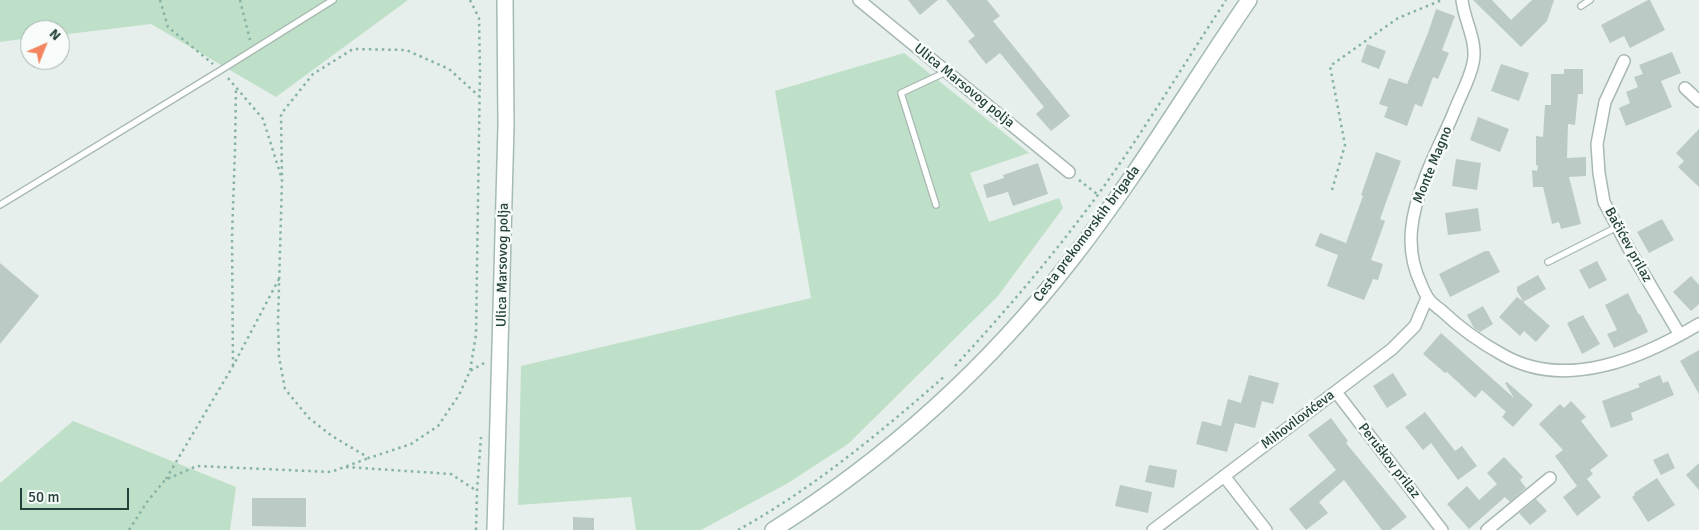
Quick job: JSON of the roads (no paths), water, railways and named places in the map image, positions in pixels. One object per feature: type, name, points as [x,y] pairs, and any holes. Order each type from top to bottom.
[{"type":"main road","name":"Ulica Marsovog polja","points":[[495,530],[493,362],[506,126],[505,0]]},
{"type":"main road","name":"Cesta prekomorskih brigada","points":[[773,530],[826,496],[912,429],[961,383],[1018,324],[1072,259],[1112,205],[1249,0]]},
{"type":"street","name":"Ulica Marsovog polja","points":[[859,0],[1069,172]]},
{"type":"street","name":"Monte Magno","points":[[1462,0],[1475,51],[1473,64],[1425,177],[1415,210],[1410,241],[1414,270],[1427,298],[1455,323],[1488,347],[1528,366],[1549,371],[1595,368],[1612,363],[1643,353],[1680,336],[1699,324]]},
{"type":"street","name":"Bačićev prilaz","points":[[1624,61],[1605,102],[1597,144],[1604,202],[1628,249],[1680,336]]},
{"type":"street","points":[[1685,88],[1699,102]]},
{"type":"street","name":"Mihovilovićeva","points":[[1153,530],[1392,350],[1415,326],[1427,298]]},
{"type":"street","name":"Peruškov prilaz","points":[[1336,392],[1442,530]]},
{"type":"street","points":[[1224,476],[1266,530]]},
{"type":"street","points":[[1487,530],[1550,478]]},
{"type":"lane","points":[[0,206],[333,0]]},
{"type":"lane","points":[[1581,6],[1590,0]]},
{"type":"lane","points":[[936,205],[901,93],[946,72]]},
{"type":"lane","points":[[1548,262],[1617,226]]}]
